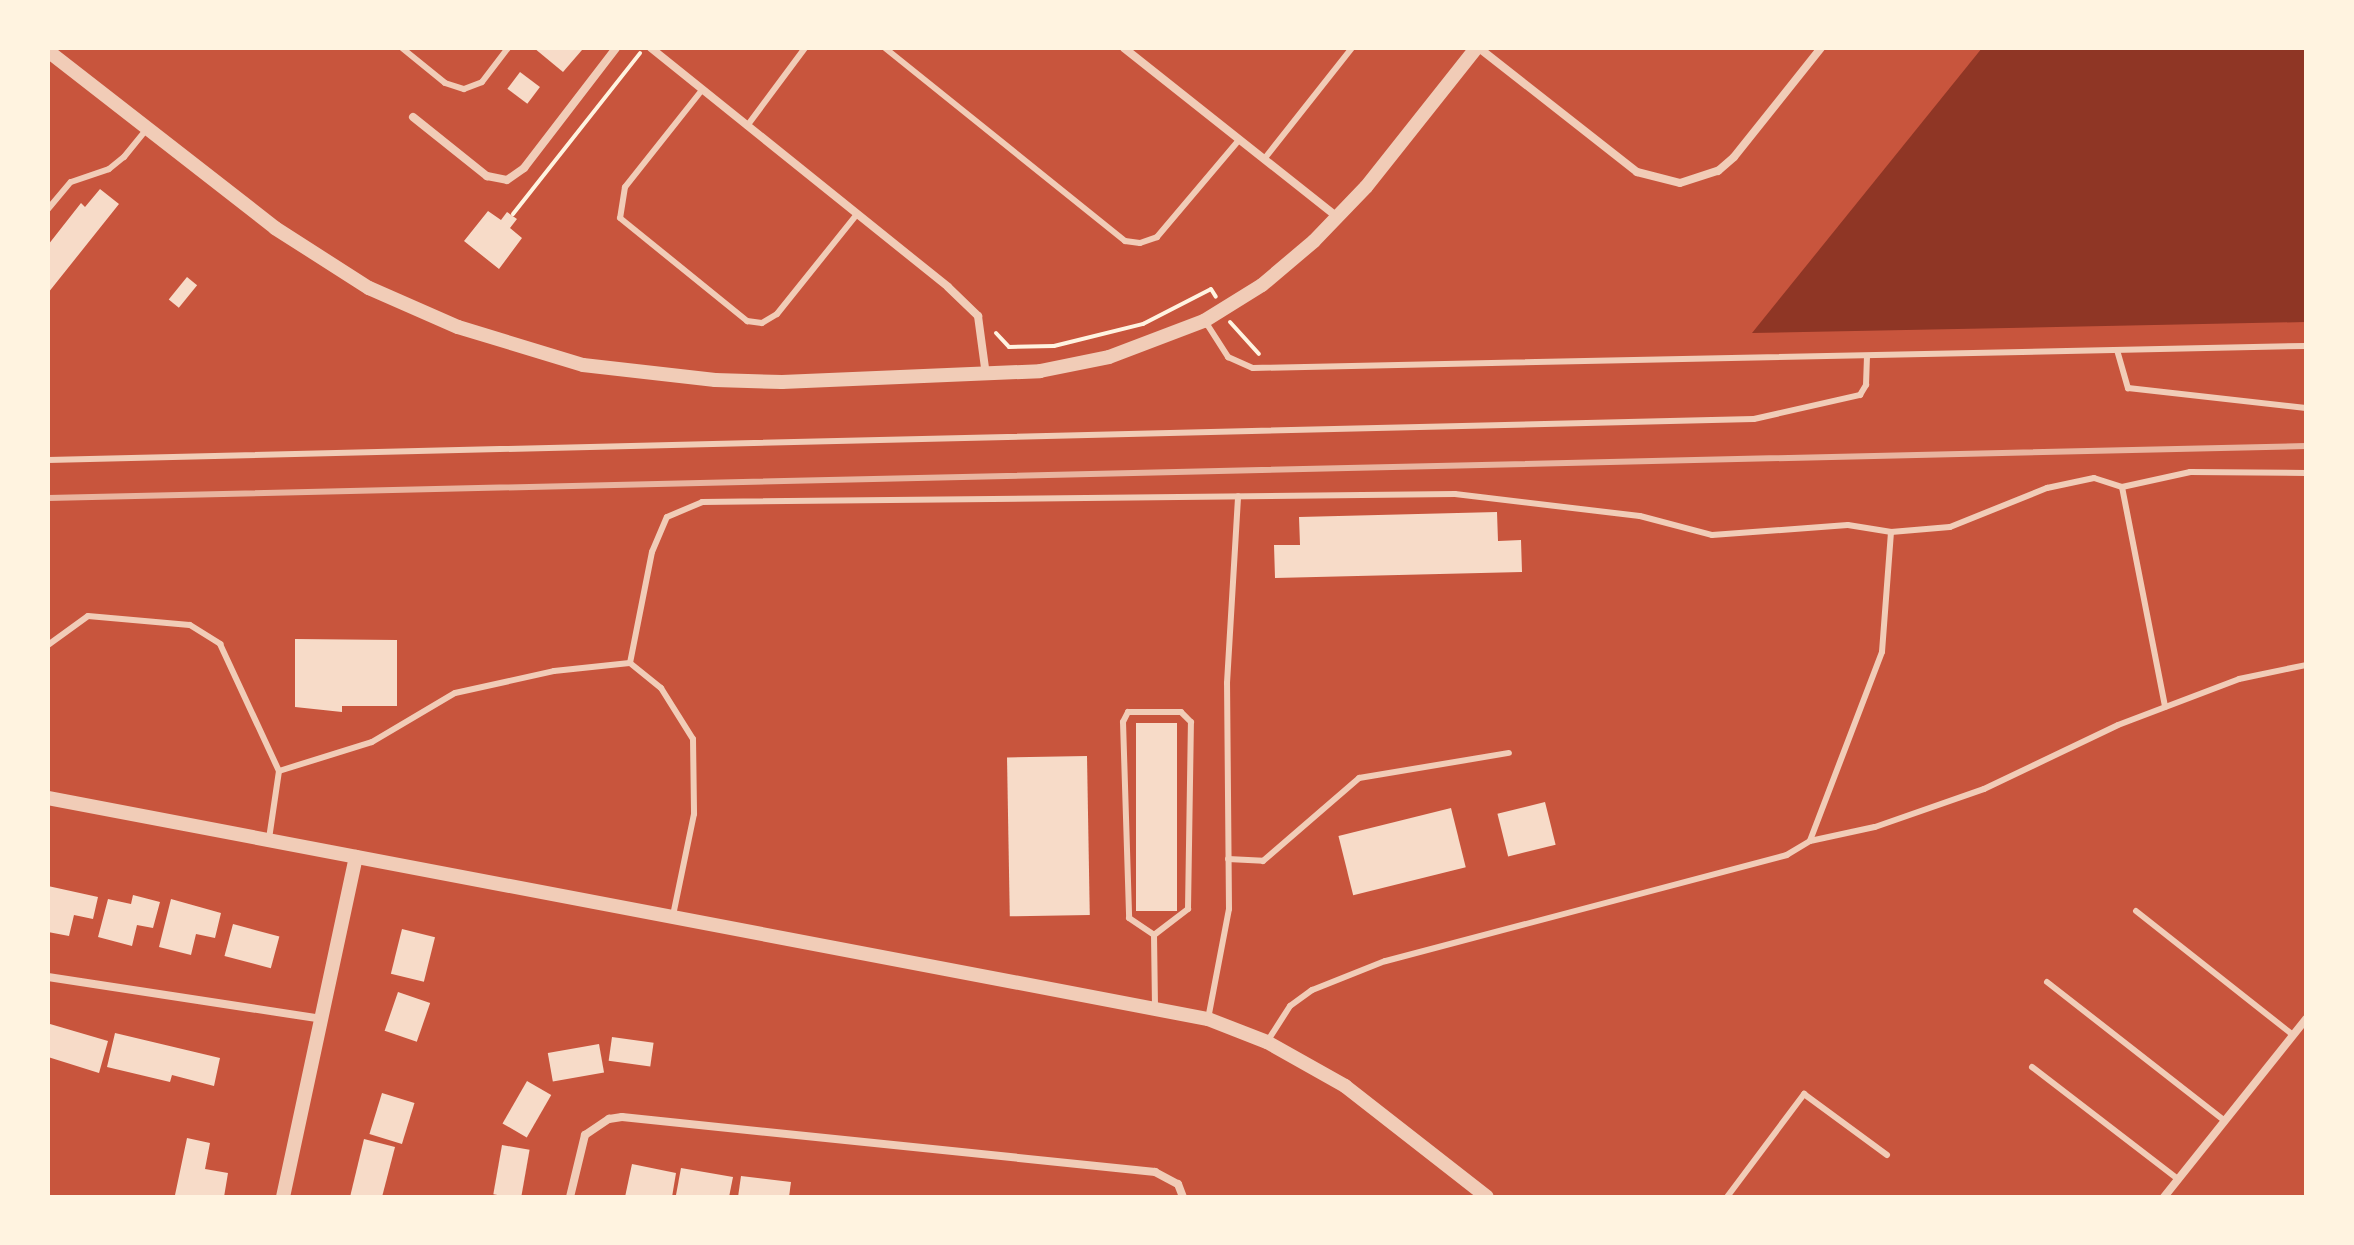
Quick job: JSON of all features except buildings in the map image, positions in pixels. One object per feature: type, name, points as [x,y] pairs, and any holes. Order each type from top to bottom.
[{"type":"street","points":[[413,117],[487,176],[507,180],[524,168],[616,48]]},
{"type":"street","points":[[651,48],[978,316],[986,375]]},
{"type":"street","points":[[1124,48],[1337,217]]},
{"type":"street","points":[[48,51],[275,228],[369,288],[514,347],[583,365],[715,380],[986,375],[1040,371],[1109,357],[1204,321],[1262,285],[1337,217],[1477,48],[1637,172],[1680,183],[1718,171],[1734,157],[1821,48]]},
{"type":"street","points":[[48,798],[1208,1019],[1267,1042],[1345,1086],[1487,1197]]},
{"type":"street","points":[[283,1197],[356,857]]},
{"type":"street","points":[[48,977],[322,1019]]},
{"type":"street","points":[[2164,1197],[2306,1019]]},
{"type":"street","points":[[570,1197],[578,1151],[587,1133],[622,1117],[1155,1172],[1180,1187],[1183,1197]]},
{"type":"lane","points":[[402,48],[445,83],[464,89],[482,82],[508,48]]},
{"type":"lane","points":[[747,126],[805,48]]},
{"type":"lane","points":[[885,48],[1125,241],[1140,243],[1157,237],[1239,140]]},
{"type":"lane","points":[[1265,158],[1352,48]]},
{"type":"lane","points":[[702,90],[625,187],[620,218],[747,321],[762,323],[777,314],[857,214]]},
{"type":"lane","points":[[48,209],[71,182],[109,169],[124,157],[147,129]]},
{"type":"lane","points":[[1204,321],[1228,357],[1253,368],[2306,346]]},
{"type":"lane","points":[[2117,350],[2128,388],[2306,408]]},
{"type":"lane","points":[[48,460],[1754,419],[1860,395],[1866,385],[1867,356]]},
{"type":"lane","points":[[630,663],[652,552],[667,517],[702,502],[1455,494],[1640,516],[1712,535],[1848,525],[1891,532],[1950,527],[2047,488],[2094,478],[2122,487],[2190,472],[2306,473]]},
{"type":"lane","points":[[2122,487],[2165,707]]},
{"type":"lane","points":[[1208,1019],[1229,909],[1227,683],[1238,496]]},
{"type":"lane","points":[[1810,841],[1882,652],[1891,532]]},
{"type":"lane","points":[[48,645],[88,616],[190,625],[220,644],[279,771],[269,840]]},
{"type":"lane","points":[[279,771],[372,742],[455,693],[554,671],[630,663],[661,688],[693,739],[694,814],[673,915]]},
{"type":"lane","points":[[1267,1042],[1290,1006],[1312,990],[1385,961],[1787,855],[1810,841],[1875,827],[1984,789],[2165,707],[2239,679],[2306,665]]},
{"type":"lane","points":[[1128,712],[1181,712],[1191,722],[1188,909],[1154,935],[1129,918],[1123,722],[1128,712]]},
{"type":"lane","points":[[1228,859],[1263,861],[1359,778],[1509,753]]},
{"type":"lane","points":[[2136,911],[2293,1035]]},
{"type":"lane","points":[[1154,935],[1155,1008]]},
{"type":"lane","points":[[2047,982],[2225,1121]]},
{"type":"lane","points":[[2032,1067],[2178,1179]]},
{"type":"lane","points":[[1727,1197],[1804,1094],[1887,1155]]},
{"type":"path","points":[[513,214],[644,48]]},
{"type":"shaded area","points":[[1982,48],[2306,48],[2306,322],[1752,333]]},
{"type":"railway","points":[[48,498],[2306,446]]}]
